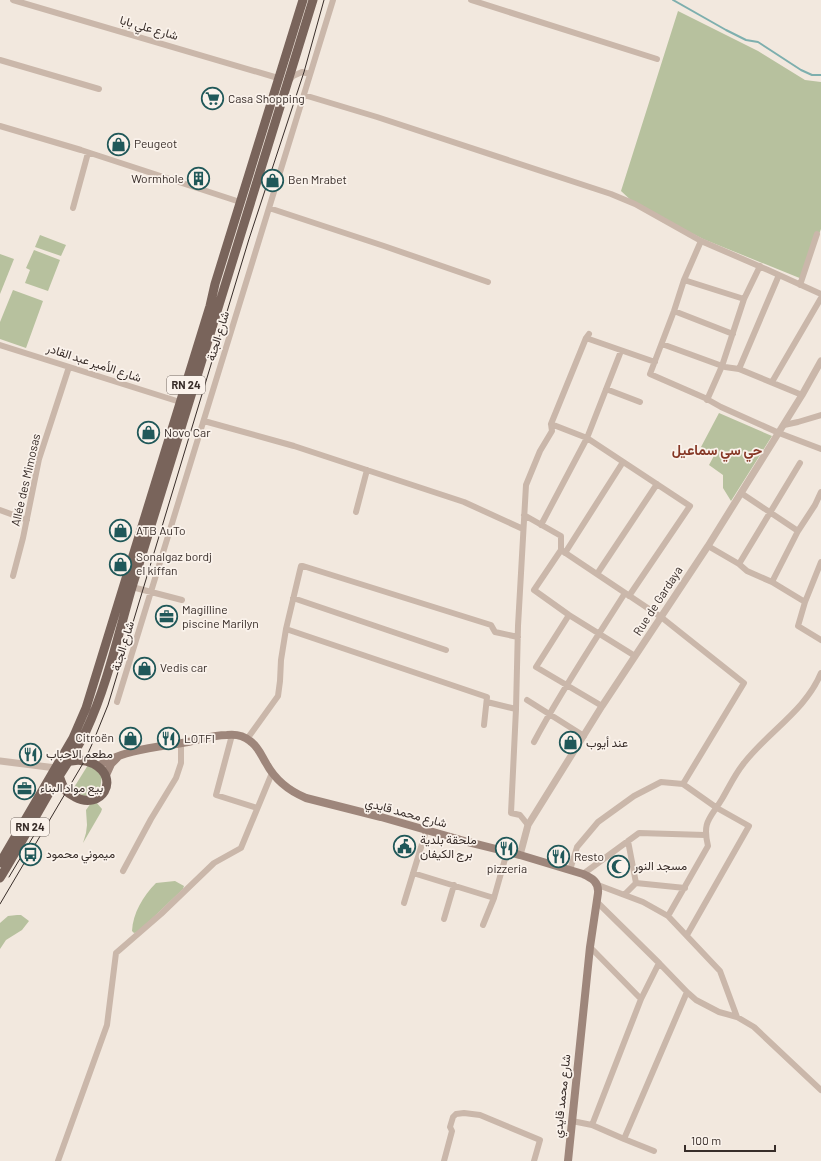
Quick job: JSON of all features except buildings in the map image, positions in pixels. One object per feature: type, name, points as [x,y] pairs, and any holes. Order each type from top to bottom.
[{"type":"main road","name":"RN 24","points":[[0,863],[57,770],[86,708],[303,0]]},
{"type":"main road","name":"RN 24","points":[[68,762],[81,742],[92,717],[105,679],[313,0]]},
{"type":"main road","points":[[98,766],[119,756],[160,746],[223,735],[232,735],[248,739]]},
{"type":"main road","name":"شارع محمد قايدي","points":[[248,739],[256,746],[272,773],[284,786],[306,798],[520,855],[583,874],[591,878],[598,885],[590,947],[568,1161]]},
{"type":"main road","points":[[81,742],[84,755],[88,761]]},
{"type":"main road","points":[[106,775],[111,764],[119,756]]},
{"type":"main road","points":[[48,794],[61,791],[85,801],[91,801],[98,798],[105,790],[107,782],[106,775],[98,766],[88,761],[78,760],[68,762],[57,770],[63,786],[68,793]]},
{"type":"main road","name":"RN 24","points":[[0,878],[48,794],[57,770]]},
{"type":"street","name":"شارع علي بابا","points":[[13,0],[278,78]]},
{"type":"street","name":"شارع الجنة","points":[[117,702],[333,0]]},
{"type":"street","points":[[471,0],[657,59]]},
{"type":"street","points":[[296,57],[302,72]]},
{"type":"street","points":[[0,60],[98,89]]},
{"type":"street","points":[[288,82],[293,76],[302,72],[310,74]]},
{"type":"street","points":[[304,95],[377,117],[607,192],[635,204],[701,241],[821,294]]},
{"type":"street","points":[[0,126],[88,152],[240,202]]},
{"type":"street","points":[[73,208],[88,152]]},
{"type":"street","points":[[269,208],[488,282]]},
{"type":"street","points":[[800,285],[817,234]]},
{"type":"street","points":[[701,241],[684,280],[650,374],[779,433],[821,449]]},
{"type":"street","points":[[707,400],[722,366],[744,299],[760,266]]},
{"type":"street","points":[[739,368],[779,275]]},
{"type":"street","points":[[684,280],[744,299]]},
{"type":"street","points":[[772,382],[821,298]]},
{"type":"street","points":[[674,311],[733,334]]},
{"type":"street","points":[[528,825],[520,815],[511,813],[526,486],[540,451],[552,431],[551,424],[587,336],[621,351],[655,362]]},
{"type":"street","points":[[662,344],[722,366],[739,368],[802,395]]},
{"type":"street","name":"شارع الأمير عبد القادر","points":[[0,345],[180,402]]},
{"type":"street","points":[[541,525],[587,438],[621,351]]},
{"type":"street","name":"Rue de Gardaya","points":[[520,855],[528,825],[602,706],[708,546],[784,425],[821,361]]},
{"type":"street","name":"Allée des Mimosas","points":[[13,576],[23,538],[39,460],[69,367]]},
{"type":"street","points":[[606,389],[640,402]]},
{"type":"street","points":[[784,425],[821,415]]},
{"type":"street","points":[[204,421],[294,446],[464,502],[523,529]]},
{"type":"street","points":[[534,742],[548,714],[599,634],[690,506],[587,438],[551,424]]},
{"type":"street","points":[[623,462],[563,551],[534,590],[569,615],[635,656]]},
{"type":"street","points":[[739,564],[800,463]]},
{"type":"street","points":[[356,512],[366,470]]},
{"type":"street","points":[[597,574],[657,484]]},
{"type":"street","points":[[772,582],[798,531],[815,505],[821,492]]},
{"type":"street","points":[[741,493],[798,531]]},
{"type":"street","points":[[0,510],[27,520]]},
{"type":"street","points":[[524,515],[561,536],[563,551],[661,617],[744,683],[683,784]]},
{"type":"street","points":[[708,546],[739,564],[747,571],[772,582],[805,602]]},
{"type":"street","points":[[821,562],[805,602],[798,626],[821,640]]},
{"type":"street","points":[[248,739],[278,696],[281,660],[286,629],[300,568],[303,566],[491,625],[494,632],[518,637]]},
{"type":"street","points":[[132,587],[182,600]]},
{"type":"street","points":[[293,598],[446,650]]},
{"type":"street","points":[[569,615],[536,667],[602,706]]},
{"type":"street","points":[[286,629],[487,698],[484,725]]},
{"type":"street","points":[[668,916],[708,846],[705,835],[707,821],[717,808],[744,763],[807,697],[821,673]]},
{"type":"street","points":[[527,700],[584,736]]},
{"type":"street","points":[[487,702],[516,708]]},
{"type":"street","points":[[232,735],[216,795],[257,808]]},
{"type":"street","points":[[123,871],[151,819],[176,778],[181,763],[181,743]]},
{"type":"street","points":[[0,761],[57,770]]},
{"type":"street","points":[[58,1161],[107,1026],[116,953],[161,914],[214,863],[241,848],[272,773]]},
{"type":"street","points":[[570,870],[577,847],[598,822],[634,796],[661,782],[683,784],[717,808],[749,826],[687,935]]},
{"type":"street","points":[[404,903],[426,831]]},
{"type":"street","points":[[583,874],[640,833],[705,835]]},
{"type":"street","points":[[628,841],[636,883]]},
{"type":"street","points":[[483,925],[494,898],[507,852]]},
{"type":"street","points":[[413,873],[494,898]]},
{"type":"street","points":[[636,883],[685,888]]},
{"type":"street","points":[[625,894],[636,883]]},
{"type":"street","points":[[444,919],[454,885]]},
{"type":"street","points":[[598,885],[625,894],[668,916],[720,971],[737,1017]]},
{"type":"street","points":[[597,902],[686,992],[696,1000],[719,1012],[737,1017],[754,1027],[821,1090]]},
{"type":"street","points":[[590,947],[641,999]]},
{"type":"street","points":[[592,1125],[641,999],[659,963]]},
{"type":"street","points":[[624,1139],[686,992]]},
{"type":"street","points":[[444,1161],[452,1131],[450,1127],[453,1117],[456,1114],[464,1113],[480,1115],[540,1140],[534,1161]]},
{"type":"street","points":[[572,1120],[592,1125],[654,1151]]},
{"type":"green space","points":[[678,11],[758,51],[805,80],[821,82],[821,229],[802,279],[703,239],[635,204],[621,191]]},
{"type":"green space","points":[[40,235],[66,245],[61,256],[35,247]]},
{"type":"green space","points":[[34,250],[60,260],[48,291],[25,283],[30,270],[26,268]]},
{"type":"green space","points":[[0,254],[14,259],[0,294]]},
{"type":"green space","points":[[13,290],[43,301],[26,348],[0,339],[0,322]]},
{"type":"green space","points":[[719,413],[772,436],[731,501],[723,488],[723,475],[709,465],[715,454],[701,447]]},
{"type":"green space","points":[[88,765],[96,769],[102,776],[100,789],[93,794],[86,796],[73,789]]},
{"type":"green space","points":[[96,802],[102,809],[83,843],[87,825],[86,810],[91,803]]},
{"type":"green space","points":[[175,881],[184,886],[183,889],[138,932],[134,933],[132,931],[134,918],[147,893],[156,883]]},
{"type":"green space","points":[[21,915],[29,921],[22,930],[6,940],[0,949],[0,923],[8,916]]},
{"type":"waterway","points":[[673,0],[746,40],[758,42],[801,70],[812,75],[821,75]]},
{"type":"tram line","points":[[0,904],[85,760],[108,705],[249,239],[304,72],[324,0]]},
{"type":"tram line","points":[[9,877],[36,832]]},
{"type":"place","name":"Casa Shopping","points":[[212,99]]},
{"type":"place","name":"Peugeot","points":[[119,144]]},
{"type":"place","name":"Wormhole","points":[[199,179]]},
{"type":"place","name":"Ben Mrabet","points":[[272,180]]},
{"type":"place","name":"Novo Car","points":[[149,433]]},
{"type":"place","name":"ATB AuTo","points":[[120,531]]},
{"type":"place","name":"Sonalgaz bordj el kiffan","points":[[120,564]]},
{"type":"place","name":"Magilline piscine Marilyn","points":[[166,617]]},
{"type":"place","name":"Vedis car","points":[[145,668]]},
{"type":"place","name":"Citroën","points":[[130,738]]},
{"type":"place","name":"LOTFI","points":[[169,739]]},
{"type":"place","name":"عند أيوب","points":[[571,743]]},
{"type":"place","name":"مطعم الاحباب","points":[[30,754]]},
{"type":"place","name":"بيع مواد البناء","points":[[24,788]]},
{"type":"place","name":"ملحقة بلدية برج الكيفان","points":[[404,847]]},
{"type":"place","name":"pizzeria","points":[[507,848]]},
{"type":"place","name":"ميموني محمود","points":[[30,854]]},
{"type":"place","name":"Resto","points":[[558,857]]},
{"type":"place","name":"مسجد النور","points":[[618,866]]},
{"type":"district","name":"حي سي سماعيل","points":[[717,450]]}]
